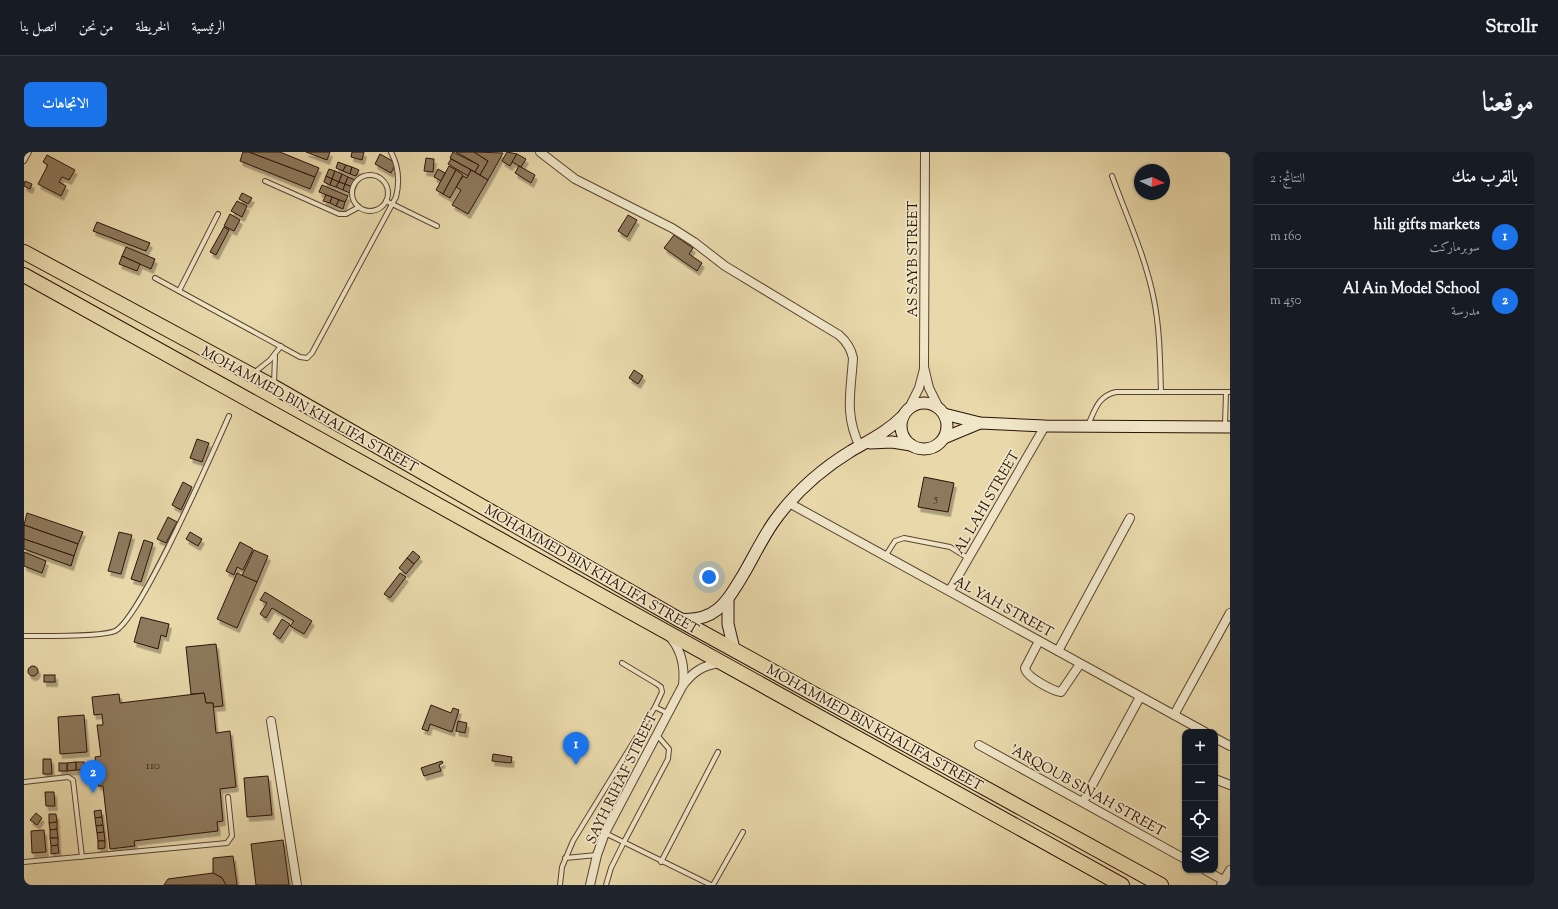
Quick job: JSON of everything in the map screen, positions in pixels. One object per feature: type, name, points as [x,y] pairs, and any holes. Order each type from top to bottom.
[{"type":"highway","name":"MOHAMMED BIN KHALIFA STREET","points":[[24,252],[274,387],[678,619],[1161,885]]},
{"type":"highway","name":"MOHAMMED BIN KHALIFA STREET","points":[[24,275],[1122,885]]},
{"type":"street","points":[[540,152],[575,179],[672,228],[694,242],[726,266],[846,341],[851,349],[853,358],[850,417],[853,433],[862,446]]},
{"type":"street","name":"AS SAYB STREET","points":[[924,152],[924,367],[929,388],[941,411]]},
{"type":"street","name":"AS SAYB STREET","points":[[906,412],[919,388],[924,367]]},
{"type":"street","points":[[678,619],[690,620],[702,618],[717,611],[728,599],[774,523],[798,492],[824,469],[889,429],[914,404],[927,402],[941,411],[980,424],[1044,426],[1228,427]]},
{"type":"street","points":[[862,446],[887,442],[910,445],[922,449],[929,448],[940,443],[944,438],[947,426],[941,411]]},
{"type":"street","points":[[906,412],[902,432],[910,445]]},
{"type":"street","points":[[944,438],[980,424]]},
{"type":"street","name":"AL LAHI STREET","points":[[950,590],[1044,426]]},
{"type":"street","name":"AL YAH STREET","points":[[789,503],[950,590],[1199,729]]},
{"type":"street","points":[[1058,651],[1130,518]]},
{"type":"street","points":[[728,599],[728,624],[734,649]]},
{"type":"street","points":[[1174,715],[1230,613]]},
{"type":"street","name":"SAYH RIHAF STREET","points":[[666,632],[675,644],[681,656],[684,666],[683,685]]},
{"type":"street","points":[[1039,641],[1025,668],[1026,673],[1056,691],[1061,692],[1080,664]]},
{"type":"street","name":"SAYH RIHAF STREET","points":[[590,885],[597,855],[605,833],[683,685],[702,667],[720,663]]},
{"type":"street","points":[[1083,802],[1140,696]]},
{"type":"street","points":[[271,721],[297,885]]},
{"type":"street","points":[[1218,740],[1230,746]]},
{"type":"street","name":"'ARQOUB SINAH STREET","points":[[979,744],[1182,857]]},
{"type":"street","points":[[1218,780],[1230,785]]},
{"type":"street","points":[[1209,873],[1224,884],[1230,870]]},
{"type":"lane","points":[[24,160],[29,152]]},
{"type":"lane","points":[[155,278],[280,346],[304,358],[310,356],[393,204],[399,181],[396,162],[392,152]]},
{"type":"lane","points":[[366,175],[376,176],[384,181],[388,191],[386,201],[374,210],[364,210],[359,207],[353,199],[352,189],[357,180],[366,175]]},
{"type":"lane","points":[[1112,176],[1151,285],[1158,331],[1161,392]]},
{"type":"lane","points":[[265,180],[340,214],[346,214],[359,207]]},
{"type":"lane","points":[[386,201],[437,226]]},
{"type":"lane","points":[[179,290],[218,214]]},
{"type":"lane","points":[[249,374],[264,366],[276,354],[280,346]]},
{"type":"lane","points":[[274,387],[276,354]]},
{"type":"lane","points":[[1088,426],[1099,401],[1108,394],[1228,392],[1228,427]]},
{"type":"lane","points":[[24,636],[106,634],[120,628],[150,583],[229,416]]},
{"type":"lane","points":[[886,555],[895,541],[904,538],[950,547],[968,558]]},
{"type":"lane","points":[[560,885],[562,867],[573,841],[655,707],[662,692],[661,687],[622,663]]},
{"type":"lane","points":[[655,707],[667,713]]},
{"type":"lane","points":[[606,885],[611,868],[668,759],[669,749],[657,735]]},
{"type":"lane","points":[[662,862],[718,752]]},
{"type":"lane","points":[[24,782],[68,777],[73,780],[82,857]]},
{"type":"lane","points":[[24,862],[227,843],[232,836],[228,797]]},
{"type":"lane","points":[[605,833],[712,885],[743,832]]},
{"type":"lane","points":[[565,858],[597,855]]},
{"type":"building","points":[[243,152],[249,152],[315,177],[310,189],[240,161]]},
{"type":"building","points":[[249,152],[280,152],[319,168],[315,177]]},
{"type":"building","points":[[306,152],[330,152],[327,160]]},
{"type":"building","points":[[352,152],[364,152],[362,160],[351,157]]},
{"type":"building","points":[[453,152],[479,165],[475,172],[450,158]]},
{"type":"building","points":[[456,152],[474,152],[488,161],[480,175],[475,172],[479,165]]},
{"type":"building","points":[[474,152],[503,153],[488,180],[480,175],[488,161]]},
{"type":"building","points":[[507,152],[517,154],[510,166],[502,161]]},
{"type":"building","points":[[380,154],[396,163],[391,173],[375,164]]},
{"type":"building","points":[[517,154],[526,159],[521,167],[512,162]]},
{"type":"building","points":[[47,155],[75,170],[69,180],[62,177],[59,182],[66,186],[61,196],[38,184],[48,165],[43,162]]},
{"type":"building","points":[[426,158],[434,159],[433,172],[424,171]]},
{"type":"building","points":[[451,159],[471,170],[468,176],[448,164]]},
{"type":"building","points":[[338,162],[346,165],[343,171],[336,168]]},
{"type":"building","points":[[346,165],[352,167],[350,174],[343,171]]},
{"type":"building","points":[[449,166],[456,170],[443,194],[436,190]]},
{"type":"building","points":[[519,166],[535,175],[531,183],[515,173]]},
{"type":"building","points":[[352,167],[359,170],[356,176],[350,174]]},
{"type":"building","points":[[329,169],[335,171],[332,179],[326,176]]},
{"type":"building","points":[[438,169],[445,173],[441,181],[434,177]]},
{"type":"building","points":[[456,170],[463,175],[450,198],[443,194]]},
{"type":"building","points":[[471,170],[488,180],[468,214],[452,205],[461,190],[456,187],[463,176],[467,178]]},
{"type":"building","points":[[335,171],[342,174],[339,182],[332,179]]},
{"type":"building","points":[[342,174],[348,177],[345,184],[339,182]]},
{"type":"building","points":[[326,176],[332,179],[330,185],[324,182]]},
{"type":"building","points":[[348,177],[355,180],[352,187],[345,184]]},
{"type":"building","points":[[332,179],[339,182],[336,187],[330,185]]},
{"type":"building","points":[[25,181],[32,184],[30,189],[24,186]]},
{"type":"building","points":[[339,182],[345,184],[343,190],[336,187]]},
{"type":"building","points":[[345,184],[352,187],[350,193],[343,190]]},
{"type":"building","points":[[322,185],[348,196],[345,202],[319,192]]},
{"type":"building","points":[[242,193],[252,198],[248,204],[239,199]]},
{"type":"building","points":[[326,195],[332,197],[330,203],[323,201]]},
{"type":"building","points":[[332,197],[339,200],[336,206],[330,203]]},
{"type":"building","points":[[339,200],[345,202],[343,209],[336,206]]},
{"type":"building","points":[[237,201],[247,206],[242,217],[231,211]]},
{"type":"building","points":[[230,214],[240,220],[234,231],[224,226]]},
{"type":"building","points":[[628,215],[637,220],[627,237],[618,231]]},
{"type":"building","points":[[97,222],[150,243],[146,251],[93,231]]},
{"type":"building","points":[[224,227],[229,230],[216,255],[210,252]]},
{"type":"building","points":[[674,235],[693,248],[689,254],[702,263],[697,271],[664,248]]},
{"type":"building","points":[[126,247],[155,259],[151,269],[122,256]]},
{"type":"building","points":[[122,256],[140,264],[137,271],[119,264]]},
{"type":"building","points":[[634,370],[643,376],[638,384],[629,378]]},
{"type":"building","points":[[197,439],[209,443],[202,462],[190,458]]},
{"type":"building","points":[[924,477],[954,483],[948,512],[918,507]]},
{"type":"building","points":[[183,482],[192,487],[181,510],[172,505]]},
{"type":"building","points":[[27,513],[83,532],[78,544],[24,525]]},
{"type":"building","points":[[168,517],[177,522],[166,543],[157,539]]},
{"type":"building","points":[[24,525],[78,544],[74,556],[24,539]]},
{"type":"building","points":[[119,532],[132,535],[121,574],[108,571]]},
{"type":"building","points":[[190,532],[202,539],[198,546],[186,539]]},
{"type":"building","points":[[24,539],[74,556],[71,566],[24,549]]},
{"type":"building","points":[[144,540],[153,543],[141,582],[131,579]]},
{"type":"building","points":[[240,542],[253,549],[243,570],[237,567],[234,575],[226,571]]},
{"type":"building","points":[[254,550],[268,556],[257,582],[242,576]]},
{"type":"building","points":[[413,551],[420,557],[414,564],[407,558]]},
{"type":"building","points":[[24,552],[46,561],[42,573],[24,566]]},
{"type":"building","points":[[407,558],[414,564],[406,574],[399,568]]},
{"type":"building","points":[[237,573],[257,582],[237,628],[217,619]]},
{"type":"building","points":[[400,573],[406,577],[390,598],[384,594]]},
{"type":"building","points":[[265,592],[312,621],[304,634],[290,626],[294,621],[272,608],[266,618],[260,614],[267,603],[260,600]]},
{"type":"building","points":[[141,617],[169,624],[166,637],[161,635],[158,649],[134,642]]},
{"type":"building","points":[[282,619],[290,624],[280,639],[273,634]]},
{"type":"building","points":[[216,644],[223,706],[213,707],[213,703],[206,703],[204,693],[191,694],[186,647]]},
{"type":"building","points":[[31,666],[35,666],[37,667],[37,675],[31,676],[28,673],[28,669]]},
{"type":"building","points":[[44,675],[55,675],[55,682],[44,682]]},
{"type":"building","points":[[204,693],[206,703],[213,703],[216,733],[230,731],[236,787],[220,789],[223,821],[217,822],[218,831],[134,841],[135,846],[110,849],[103,786],[98,786],[97,777],[93,772],[96,764],[95,757],[101,756],[97,725],[103,725],[102,714],[94,715],[92,697],[119,694],[120,703]]},
{"type":"building","points":[[431,705],[451,713],[453,708],[459,710],[452,732],[430,724],[428,731],[422,729]]},
{"type":"building","points":[[84,715],[87,752],[60,754],[58,717]]},
{"type":"building","points":[[458,721],[467,723],[465,733],[456,731]]},
{"type":"building","points":[[493,754],[512,757],[511,763],[492,761]]},
{"type":"building","points":[[43,759],[51,759],[52,774],[43,774]]},
{"type":"building","points":[[442,761],[443,763],[439,765],[441,771],[424,776],[421,768]]},
{"type":"building","points":[[76,762],[84,762],[84,770],[76,770]]},
{"type":"building","points":[[76,762],[76,770],[67,771],[67,763]]},
{"type":"building","points":[[59,763],[67,763],[67,771],[59,771]]},
{"type":"building","points":[[268,776],[272,815],[247,817],[244,778]]},
{"type":"building","points":[[45,792],[54,792],[55,806],[46,806]]},
{"type":"building","points":[[101,810],[102,817],[95,818],[94,811]]},
{"type":"building","points":[[36,813],[42,818],[37,825],[30,820]]},
{"type":"building","points":[[49,814],[56,814],[57,822],[49,823]]},
{"type":"building","points":[[102,817],[103,825],[96,826],[95,818]]},
{"type":"building","points":[[57,822],[57,829],[50,830],[49,823]]},
{"type":"building","points":[[103,825],[104,832],[97,833],[96,826]]},
{"type":"building","points":[[57,829],[58,838],[50,838],[50,830]]},
{"type":"building","points":[[44,830],[46,852],[32,853],[31,831]]},
{"type":"building","points":[[104,832],[105,841],[98,841],[97,833]]},
{"type":"building","points":[[50,838],[58,838],[58,845],[51,846]]},
{"type":"building","points":[[283,840],[289,885],[256,885],[251,844]]},
{"type":"building","points":[[98,841],[105,841],[105,848],[98,849]]},
{"type":"building","points":[[58,845],[59,853],[51,854],[51,846]]},
{"type":"building","points":[[233,856],[237,885],[226,885],[222,878],[213,873],[213,858]]},
{"type":"building","points":[[213,873],[222,878],[226,885],[164,885],[168,879]]},
{"type":"place","name":"hili gifts markets","points":[[576,765]]},
{"type":"place","name":"Al Ain Model School","points":[[93,793]]}]
